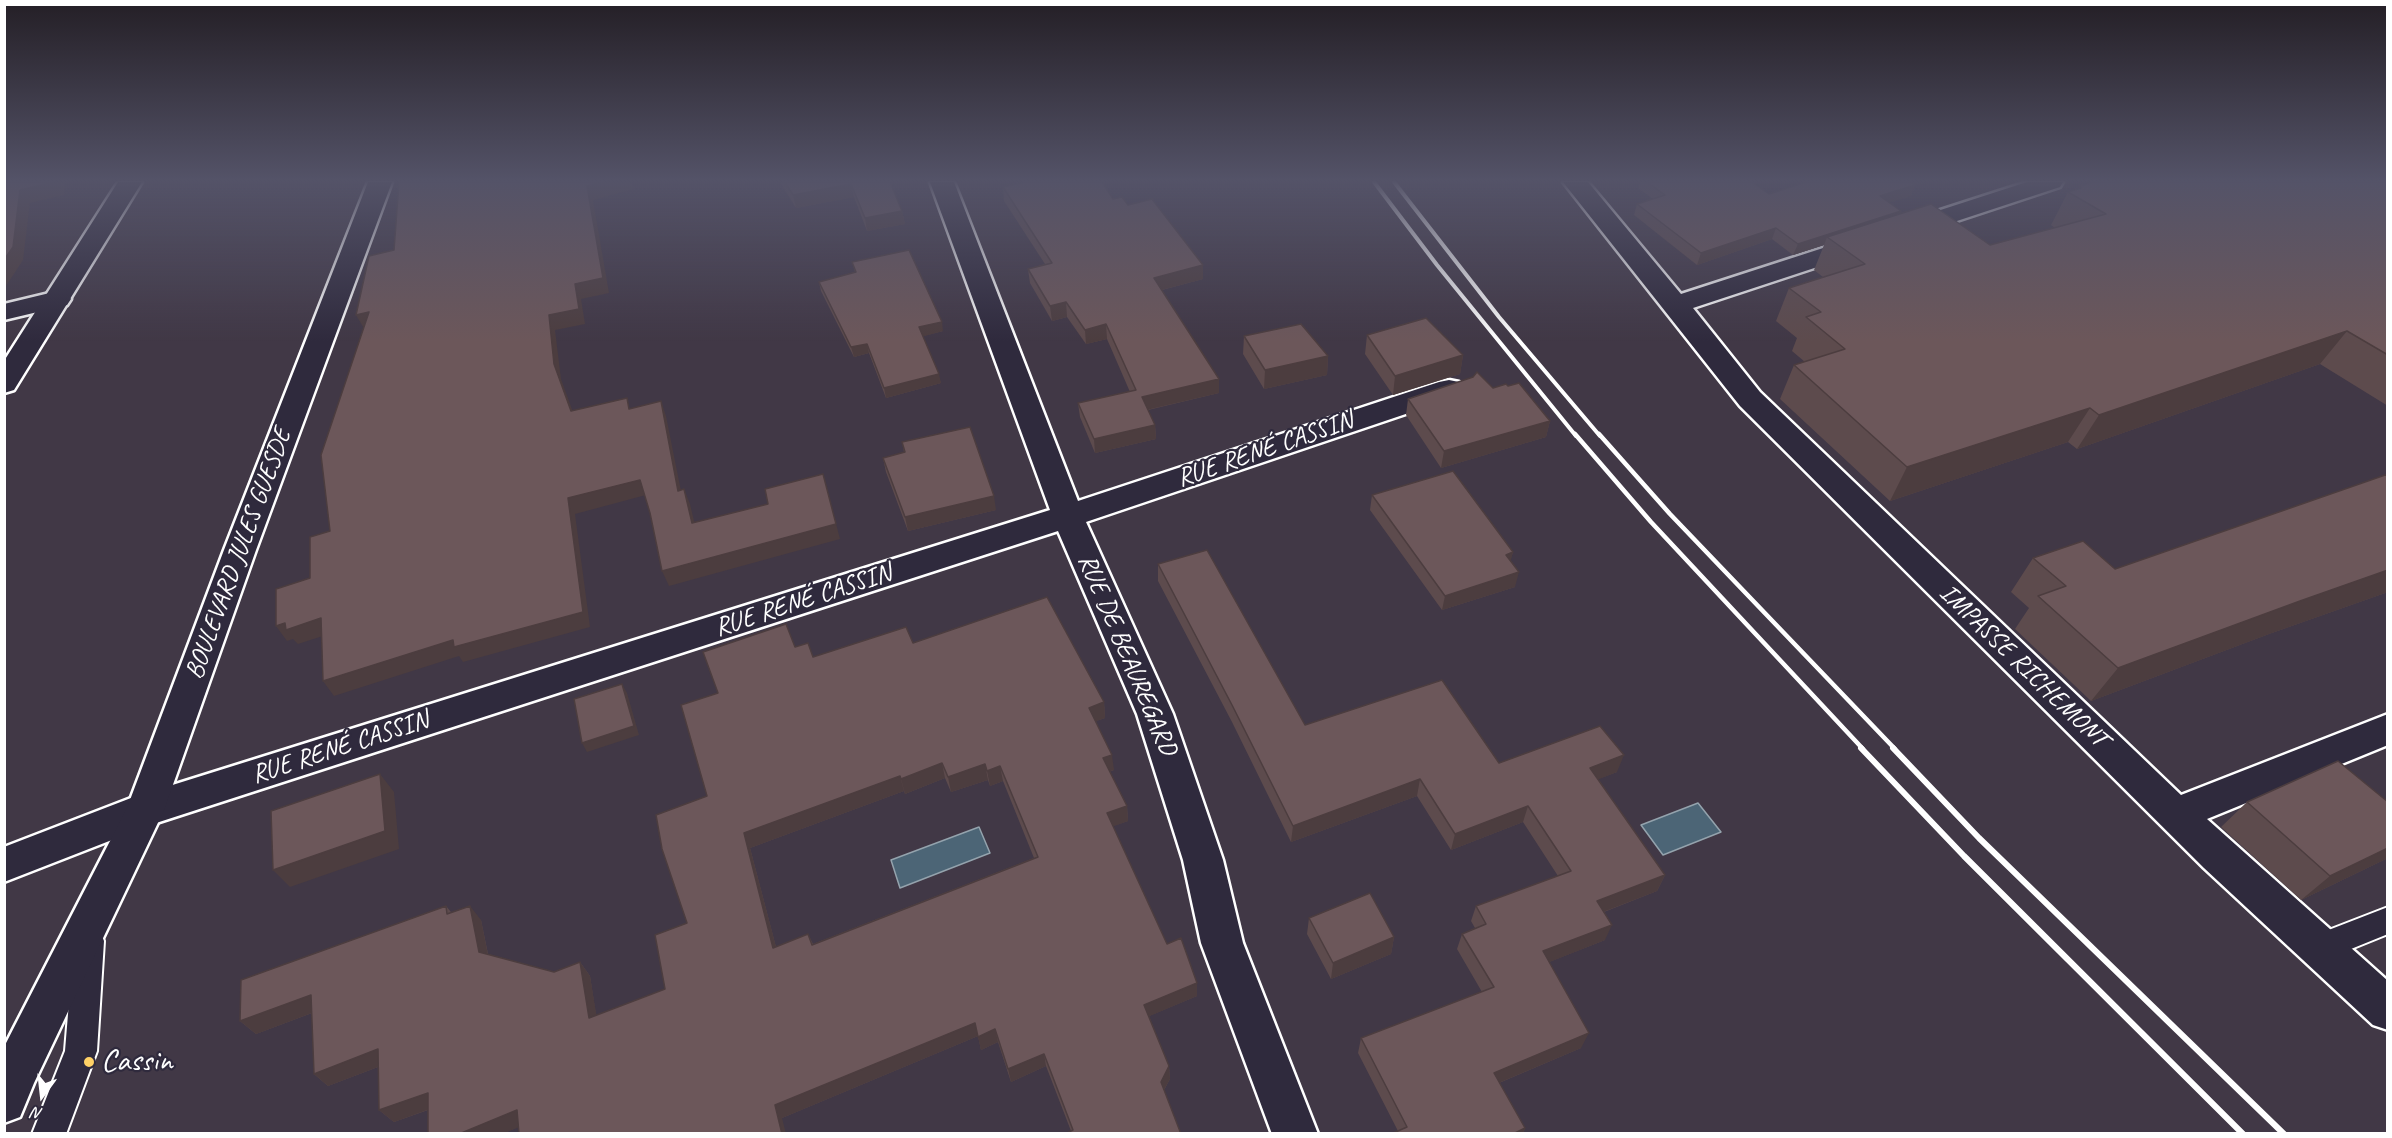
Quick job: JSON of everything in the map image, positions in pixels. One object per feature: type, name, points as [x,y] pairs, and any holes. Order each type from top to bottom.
[{"type":"street","points":[[4,384],[97,235]]},
{"type":"street","name":"BOULEVARD JULES GUESDE","points":[[4,1101],[15,1073],[145,810],[240,550],[360,235]]},
{"type":"street","name":"RUE DE BEAUREGARD","points":[[962,235],[1068,516],[1155,714],[1203,860],[1222,943],[1295,1134]]},
{"type":"street","name":"IMPASSE RICHEMONT","points":[[1619,235],[1750,399],[2175,815],[2388,1010]]},
{"type":"street","points":[[1676,305],[1889,235]]},
{"type":"street","points":[[4,312],[58,299]]},
{"type":"street","name":"RUE RENÉ CASSIN","points":[[4,865],[145,810],[1068,516],[1459,385]]},
{"type":"street","points":[[2175,815],[2388,729]]},
{"type":"lane","points":[[2319,948],[2388,920]]},
{"type":"lane","name":"BOULEVARD JULES GUESDE","points":[[49,1134],[81,1051],[90,921]]},
{"type":"water","points":[[1698,803],[1721,832],[1663,855],[1641,825]]},
{"type":"water","points":[[979,827],[990,853],[900,888],[891,860]]},
{"type":"building","points":[[4,235],[14,235],[13,247],[4,260]]},
{"type":"building","points":[[395,235],[596,235],[603,278],[575,284],[579,309],[549,315],[554,364],[571,411],[627,398],[629,409],[661,401],[678,491],[684,489],[692,523],[768,504],[765,489],[823,474],[836,524],[662,571],[650,513],[640,480],[568,498],[583,612],[454,647],[453,640],[323,681],[321,618],[286,630],[285,623],[276,626],[276,589],[310,578],[310,537],[330,531],[321,455],[369,312],[356,315],[369,256],[394,250]]},
{"type":"building","points":[[1034,235],[1180,235],[1203,265],[1154,278],[1219,379],[1142,397],[1155,425],[1094,439],[1078,403],[1136,390],[1106,324],[1085,330],[1066,302],[1050,306],[1028,269],[1052,263]]},
{"type":"building","points":[[1678,235],[1755,235],[1701,253]]},
{"type":"building","points":[[1786,235],[1826,235],[1798,244]]},
{"type":"building","points":[[1833,235],[1976,235],[1990,245],[2027,235],[2388,235],[2388,355],[2347,331],[2099,415],[2090,408],[1907,467],[1794,365],[1845,349],[1806,317],[1821,312],[1789,288],[1865,264],[1827,237]]},
{"type":"building","points":[[909,250],[942,322],[919,327],[939,374],[884,388],[867,344],[851,347],[819,282],[856,272],[852,262]]},
{"type":"building","points":[[1426,318],[1463,355],[1395,376],[1367,335]]},
{"type":"building","points":[[1301,324],[1328,356],[1265,370],[1244,336]]},
{"type":"building","points":[[1477,372],[1493,388],[1519,383],[1550,421],[1444,451],[1408,399],[1473,377]]},
{"type":"building","points":[[970,427],[994,496],[905,517],[883,458],[905,452],[902,442]]},
{"type":"building","points":[[1453,471],[1513,552],[1506,555],[1519,572],[1445,596],[1372,495]]},
{"type":"building","points":[[2388,474],[2388,570],[2118,668],[2038,596],[2066,586],[2033,558],[2083,541],[2115,569]]},
{"type":"building","points":[[1207,550],[1305,725],[1442,680],[1499,763],[1600,726],[1624,755],[1590,768],[1665,875],[1597,901],[1612,925],[1543,951],[1589,1033],[1494,1073],[1525,1128],[1513,1134],[1391,1134],[1407,1127],[1361,1038],[1494,987],[1462,934],[1486,924],[1476,906],[1571,871],[1528,806],[1455,834],[1420,779],[1293,826],[1158,564]]},
{"type":"building","points":[[1047,597],[1104,702],[1089,708],[1112,755],[1103,758],[1127,806],[1107,813],[1167,944],[1181,938],[1197,983],[1144,1005],[1169,1066],[1161,1082],[1181,1134],[1065,1134],[1073,1130],[1044,1054],[1008,1069],[995,1029],[978,1037],[975,1023],[775,1105],[782,1134],[519,1134],[517,1110],[459,1134],[428,1134],[428,1093],[379,1110],[378,1049],[314,1074],[311,995],[240,1021],[241,980],[446,906],[447,914],[470,906],[479,952],[554,972],[580,962],[589,1018],[665,989],[655,935],[687,923],[662,849],[656,815],[707,796],[681,705],[718,693],[703,652],[786,624],[795,647],[808,643],[813,657],[906,627],[913,643]],"holes":[[[942,763],[948,777],[985,764],[987,771],[1000,766],[1038,857],[812,945],[808,934],[773,948],[744,833]]]},
{"type":"building","points":[[622,684],[634,726],[582,743],[574,699]]},
{"type":"building","points":[[2338,761],[2388,802],[2388,848],[2330,876],[2247,802]]},
{"type":"building","points":[[380,774],[385,831],[273,870],[271,811]]},
{"type":"building","points":[[1370,893],[1394,937],[1333,963],[1309,918]]},
{"type":"railway","points":[[1414,235],[1576,436]]},
{"type":"railway","points":[[1435,235],[1499,317],[1600,436]]},
{"type":"railway","points":[[1575,434],[1651,522],[1863,749]]},
{"type":"railway","points":[[1599,434],[1670,514],[1895,749]]},
{"type":"railway","points":[[1861,748],[1964,856],[2243,1134]]},
{"type":"railway","points":[[1893,748],[1979,838],[2284,1134]]},
{"type":"place","name":"Cassin","points":[[89,1062]]}]
